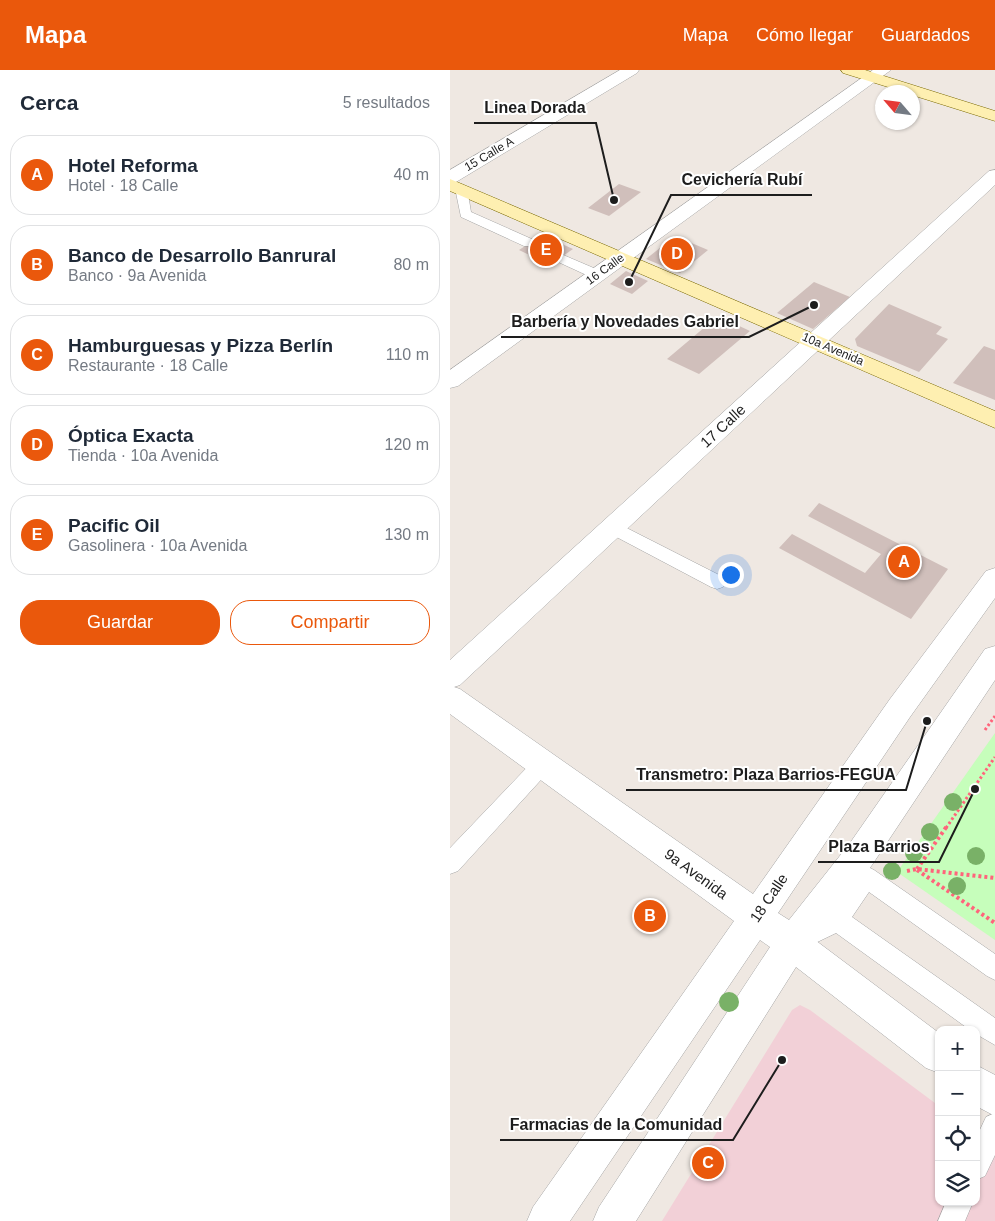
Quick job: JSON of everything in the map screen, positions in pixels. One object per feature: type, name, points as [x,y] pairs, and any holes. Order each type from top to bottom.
[{"type":"main road","points":[[849,70],[878,74],[995,116]]},
{"type":"main road","name":"10a Avenida","points":[[454,183],[570,248],[621,258],[995,420]]},
{"type":"street","name":"15 Calle A","points":[[454,183],[631,70]]},
{"type":"street","name":"16 Calle","points":[[450,381],[878,74]]},
{"type":"street","name":"17 Calle","points":[[450,677],[995,175]]},
{"type":"street","name":"18 Calle","points":[[547,1221],[900,708],[995,578]]},
{"type":"street","points":[[612,1221],[792,944],[861,854],[995,657]]},
{"type":"street","name":"9a Avenida","points":[[450,698],[757,917],[935,1052]]},
{"type":"street","points":[[980,1087],[995,1098]]},
{"type":"lane","points":[[454,183],[465,214],[530,243]]},
{"type":"lane","points":[[570,248],[598,275]]},
{"type":"lane","points":[[613,527],[717,582]]},
{"type":"lane","points":[[450,864],[543,764]]},
{"type":"lane","points":[[792,944],[837,920],[866,877],[995,968]]},
{"type":"lane","points":[[837,920],[995,1033]]},
{"type":"lane","points":[[979,1161],[995,1126]]},
{"type":"lane","points":[[951,1221],[958,1206]]},
{"type":"path","points":[[917,870],[995,757]]},
{"type":"path","points":[[907,840],[928,853]]},
{"type":"path","points":[[917,870],[995,878]]},
{"type":"path","points":[[917,870],[995,923]]},
{"type":"shaded area","points":[[800,1005],[810,1010],[935,1103],[935,1206],[980,1206],[980,1137],[995,1148],[995,1221],[662,1221],[792,1010]]},
{"type":"green space","points":[[995,733],[995,940],[897,872]]},
{"type":"building","points":[[619,184],[641,192],[609,216],[588,208]]},
{"type":"building","points":[[542,235],[573,249],[550,265],[519,250]]},
{"type":"building","points":[[675,236],[708,250],[680,273],[646,259]]},
{"type":"building","points":[[626,271],[648,281],[632,294],[610,284]]},
{"type":"building","points":[[814,282],[850,297],[813,329],[777,313]]},
{"type":"building","points":[[889,304],[942,327],[936,334],[948,339],[919,372],[857,346],[855,339]]},
{"type":"building","points":[[718,316],[750,331],[699,374],[667,359]]},
{"type":"building","points":[[984,346],[995,350],[995,400],[953,383]]},
{"type":"building","points":[[819,503],[948,569],[911,619],[779,548],[792,534],[865,573],[881,554],[808,516]]},
{"type":"place","name":"Linea Dorada","points":[[614,200]]},
{"type":"place","name":"Pacific Oil","points":[[546,250]]},
{"type":"place","name":"Óptica Exacta","points":[[677,254]]},
{"type":"place","name":"Cevichería Rubí","points":[[629,282]]},
{"type":"place","name":"Barbería y Novedades Gabriel","points":[[814,305]]},
{"type":"place","name":"Hotel Reforma","points":[[904,562]]},
{"type":"place","name":"Transmetro: Plaza Barrios-FEGUA","points":[[927,721]]},
{"type":"place","name":"Plaza Barrios","points":[[975,789]]},
{"type":"place","name":"Banco de Desarrollo Banrural","points":[[650,916]]},
{"type":"place","name":"Farmacias de la Comunidad","points":[[782,1060]]},
{"type":"place","name":"Hamburguesas y Pizza Berlín","points":[[708,1163]]}]
